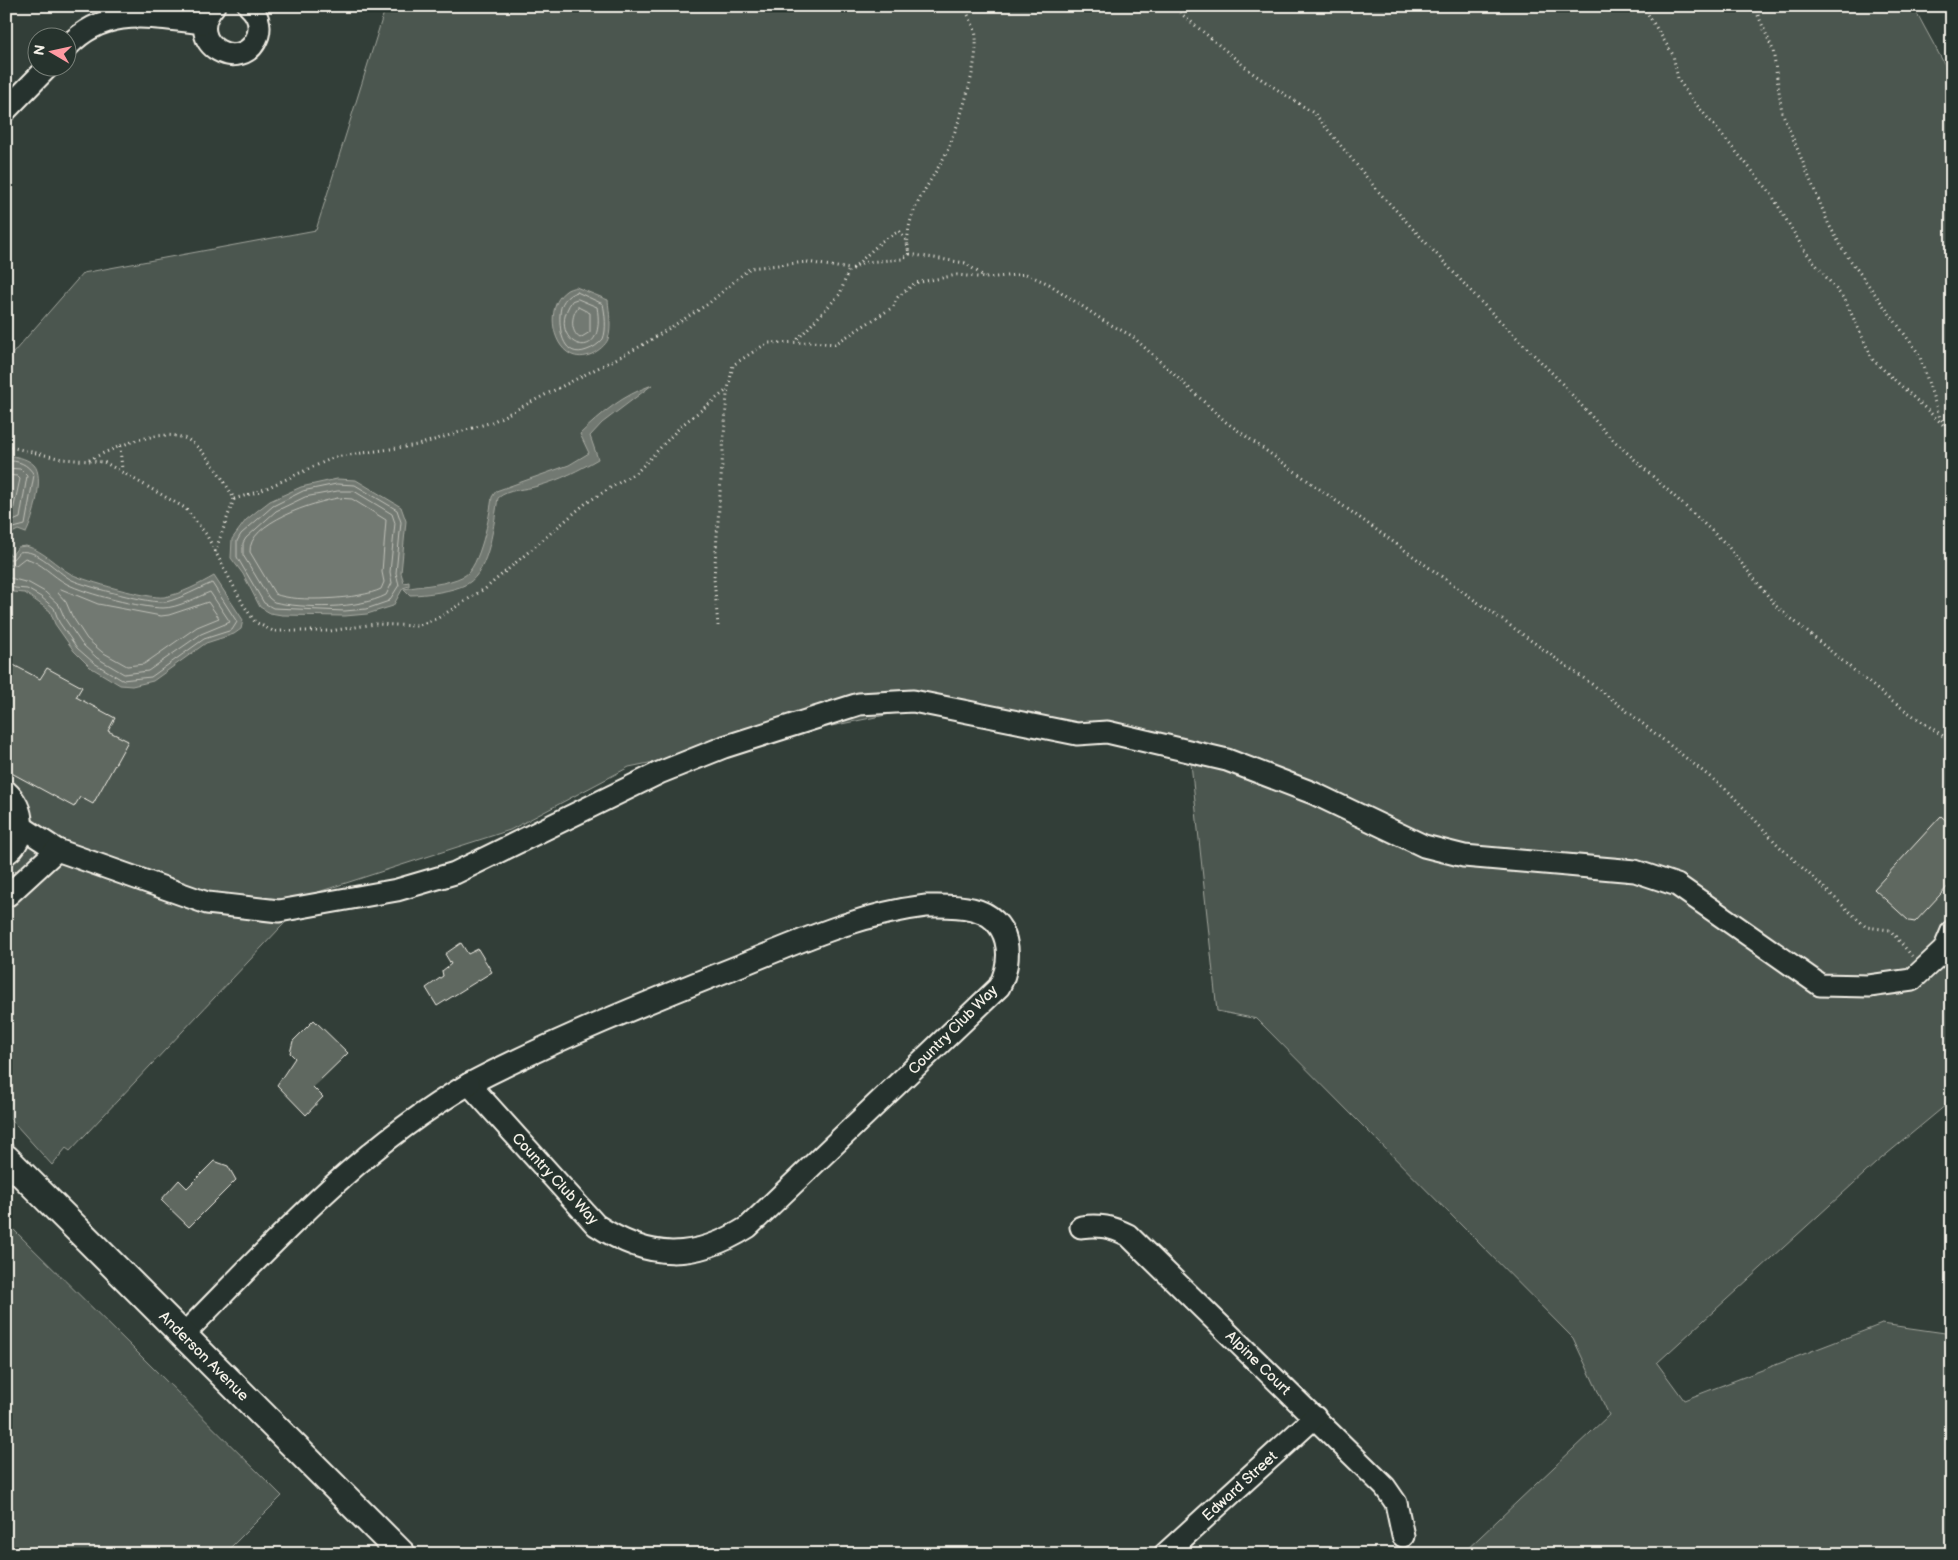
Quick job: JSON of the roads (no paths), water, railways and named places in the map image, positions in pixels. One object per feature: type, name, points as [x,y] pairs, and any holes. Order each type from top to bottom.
[{"type":"main road","name":"Anderson Avenue","points":[[6,1158],[402,1554]]},
{"type":"street","points":[[78,36],[101,22],[129,16],[209,15],[205,34],[209,44],[217,51],[228,55],[238,54],[248,50],[256,41],[259,31],[259,20],[249,6]]},
{"type":"street","points":[[6,110],[37,78]]},
{"type":"street","points":[[22,828],[57,850],[207,903],[279,911],[396,890],[455,873],[659,774],[724,747],[859,704],[913,701],[1077,734],[1108,732],[1227,760],[1313,793],[1424,846],[1464,856],[1635,871],[1677,886],[1820,986],[1869,986],[1912,980],[1949,947]]},
{"type":"street","points":[[6,792],[16,802],[21,814],[22,828],[18,840],[6,854]]},
{"type":"street","points":[[8,895],[57,850]]},
{"type":"street","name":"Country Club Way","points":[[183,1335],[328,1188],[366,1154],[407,1124],[469,1084],[513,1061],[686,987],[856,920],[893,910],[926,906],[959,906],[974,909],[989,916],[999,927],[1006,940],[1009,956],[1006,972],[998,987],[748,1227],[728,1240],[708,1247],[686,1252],[652,1250],[637,1247],[616,1238],[596,1225],[469,1084]]},
{"type":"street","name":"Alpine Court","points":[[1081,1227],[1096,1225],[1113,1227],[1128,1235],[1385,1487],[1396,1503],[1404,1536]]},
{"type":"street","name":"Edward Street","points":[[1166,1554],[1315,1417]]},
{"type":"water","points":[[576,287],[608,300],[610,320],[610,330],[606,343],[592,354],[579,357],[569,353],[561,346],[553,323],[554,311],[558,300],[567,290]]},
{"type":"water","points":[[652,385],[602,423],[590,436],[598,459],[554,481],[512,491],[498,498],[490,545],[475,578],[467,584],[447,591],[410,595],[404,589],[442,583],[464,576],[475,563],[486,527],[492,497],[496,491],[569,465],[589,453],[580,434],[613,405],[631,394]]},
{"type":"water","points":[[12,456],[26,460],[34,465],[37,471],[38,488],[35,509],[26,533],[18,530],[6,536],[6,457]]},
{"type":"water","points":[[337,479],[356,480],[401,507],[406,521],[401,573],[404,583],[409,582],[409,586],[403,588],[393,606],[367,614],[345,616],[282,615],[270,613],[260,607],[243,574],[231,558],[232,539],[246,520],[270,501],[301,487]]},
{"type":"water","points":[[26,546],[38,551],[78,577],[117,589],[156,597],[177,594],[214,576],[243,620],[241,629],[234,634],[206,643],[153,681],[132,686],[120,685],[90,667],[74,651],[55,624],[50,611],[25,593],[13,592],[7,587],[6,553],[12,555],[18,547]]}]
